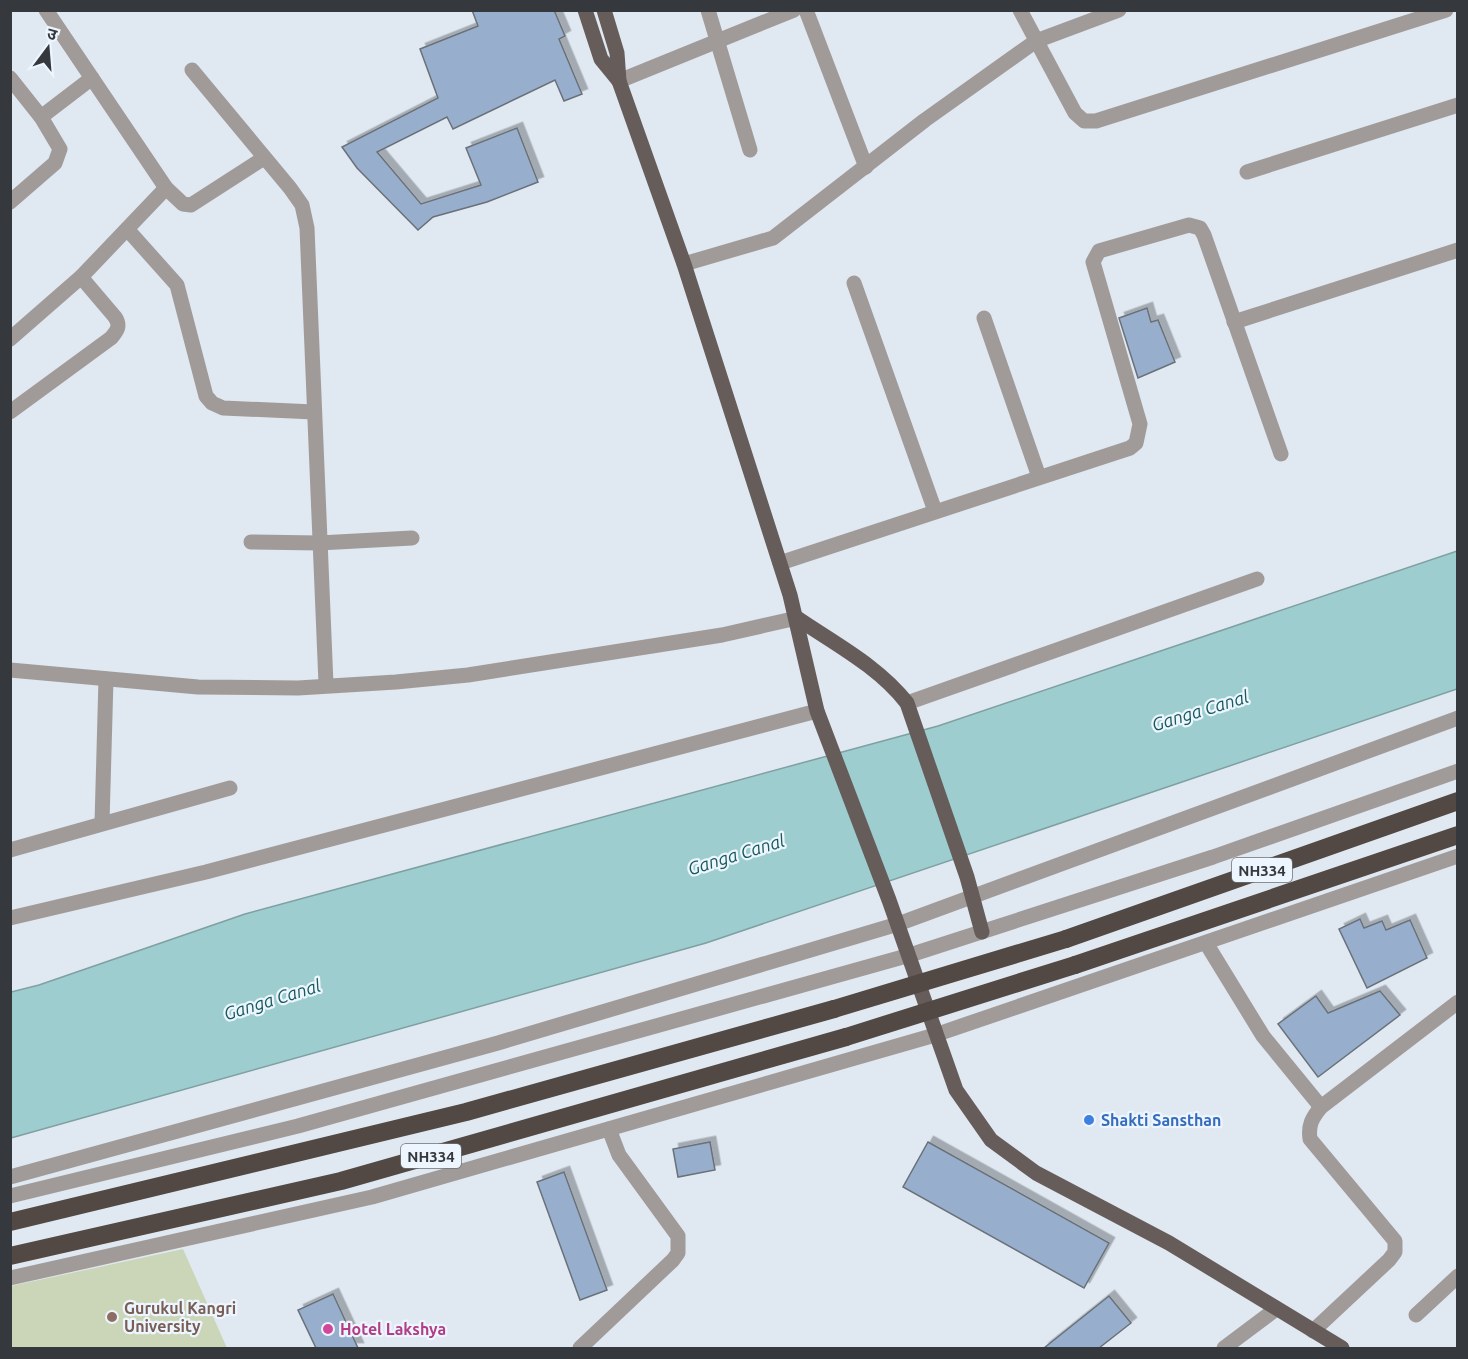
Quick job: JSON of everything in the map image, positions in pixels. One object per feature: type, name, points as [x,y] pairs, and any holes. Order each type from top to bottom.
[{"type":"highway","name":"NH334","points":[[10,1222],[466,1112],[834,1009],[1066,939],[1458,801]]},
{"type":"highway","name":"NH334","points":[[10,1256],[341,1181],[846,1037],[1075,965],[1458,835]]},
{"type":"main road","points":[[585,10],[601,59],[619,81]]},
{"type":"main road","points":[[604,10],[617,53],[619,81],[684,264],[797,618],[817,711],[830,740],[910,955],[935,1035],[956,1090],[991,1140],[1036,1173],[1169,1243],[1342,1348]]},
{"type":"main road","points":[[797,618],[892,683],[910,710],[967,877],[982,932]]},
{"type":"street","points":[[46,10],[166,188],[183,204],[191,204],[264,158]]},
{"type":"street","points":[[708,10],[750,150]]},
{"type":"street","points":[[619,81],[718,41],[776,14],[794,10]]},
{"type":"street","points":[[806,10],[866,167]]},
{"type":"street","points":[[1020,10],[1075,113],[1084,121],[1096,121],[1446,10]]},
{"type":"street","points":[[684,264],[773,238],[925,120],[1036,41],[1119,10]]},
{"type":"street","points":[[192,69],[302,205],[307,228],[326,684]]},
{"type":"street","points":[[10,78],[41,117],[60,149],[55,163],[10,202]]},
{"type":"street","points":[[41,117],[92,78]]},
{"type":"street","points":[[1247,172],[1458,105]]},
{"type":"street","points":[[10,339],[81,277],[166,188]]},
{"type":"street","points":[[780,563],[1130,448],[1136,443],[1140,434],[1140,424],[1093,262],[1100,251],[1195,225],[1204,235],[1281,454]]},
{"type":"street","points":[[127,229],[177,285],[206,396],[212,404],[223,408],[314,412]]},
{"type":"street","points":[[1234,322],[1458,250]]},
{"type":"street","points":[[10,412],[111,338],[117,330],[118,322],[115,317],[81,277]]},
{"type":"street","points":[[854,284],[935,511]]},
{"type":"street","points":[[984,318],[1039,477]]},
{"type":"street","points":[[251,542],[319,543],[412,538]]},
{"type":"street","points":[[910,710],[1257,579]]},
{"type":"street","points":[[10,670],[198,687],[298,688],[326,684],[396,682],[468,675],[722,635],[797,618]]},
{"type":"street","points":[[102,823],[106,679]]},
{"type":"street","points":[[10,918],[206,872],[817,711]]},
{"type":"street","points":[[10,1177],[498,1043],[898,924],[1458,718]]},
{"type":"street","points":[[10,1196],[298,1126],[910,955],[1213,857],[1458,771]]},
{"type":"street","points":[[10,850],[230,788]]},
{"type":"street","points":[[10,1278],[372,1197],[935,1035],[1458,856]]},
{"type":"street","points":[[1206,943],[1263,1036],[1321,1107]]},
{"type":"street","points":[[1313,1331],[1389,1260],[1395,1252],[1395,1241],[1310,1139],[1308,1128],[1312,1117],[1321,1107],[1458,1002]]},
{"type":"street","points":[[580,1348],[673,1260],[679,1244],[678,1236],[619,1155],[609,1129]]},
{"type":"street","points":[[1416,1315],[1458,1276]]},
{"type":"street","points":[[1224,1348],[1276,1309]]},
{"type":"shaded area","name":"Gurukul Kangri University","points":[[183,1249],[227,1348],[11,1348],[11,1286]]},
{"type":"water","name":"Ganga Canal","points":[[1457,551],[1457,689],[706,943],[11,1138],[11,992],[39,985],[245,914],[938,726]]},
{"type":"building","points":[[472,10],[554,10],[565,36],[559,39],[582,94],[564,101],[555,80],[453,129],[447,117],[377,152],[421,204],[481,185],[466,148],[517,128],[538,182],[487,202],[433,217],[418,230],[357,168],[342,147],[438,98],[420,49],[478,26]]},
{"type":"building","points":[[1147,308],[1151,322],[1158,320],[1175,362],[1138,378],[1119,318]]},
{"type":"building","points":[[1360,919],[1364,928],[1382,921],[1386,930],[1410,920],[1427,958],[1367,988],[1339,929]]},
{"type":"building","points":[[1380,991],[1400,1015],[1318,1077],[1278,1024],[1316,996],[1328,1013]]},
{"type":"building","points":[[710,1142],[715,1170],[678,1177],[673,1149]]},
{"type":"building","points":[[928,1142],[1109,1243],[1084,1288],[903,1187]]},
{"type":"building","points":[[564,1172],[607,1290],[580,1300],[537,1182]]},
{"type":"building","name":"Hotel Lakshya","points":[[333,1294],[358,1348],[316,1348],[298,1310]]},
{"type":"building","points":[[1109,1296],[1131,1323],[1099,1348],[1044,1348]]},
{"type":"place","name":"Shakti Sansthan","points":[[1089,1120]]},
{"type":"place","name":"Gurukul Kangri University","points":[[112,1317]]},
{"type":"place","name":"Hotel Lakshya","points":[[328,1329]]}]
